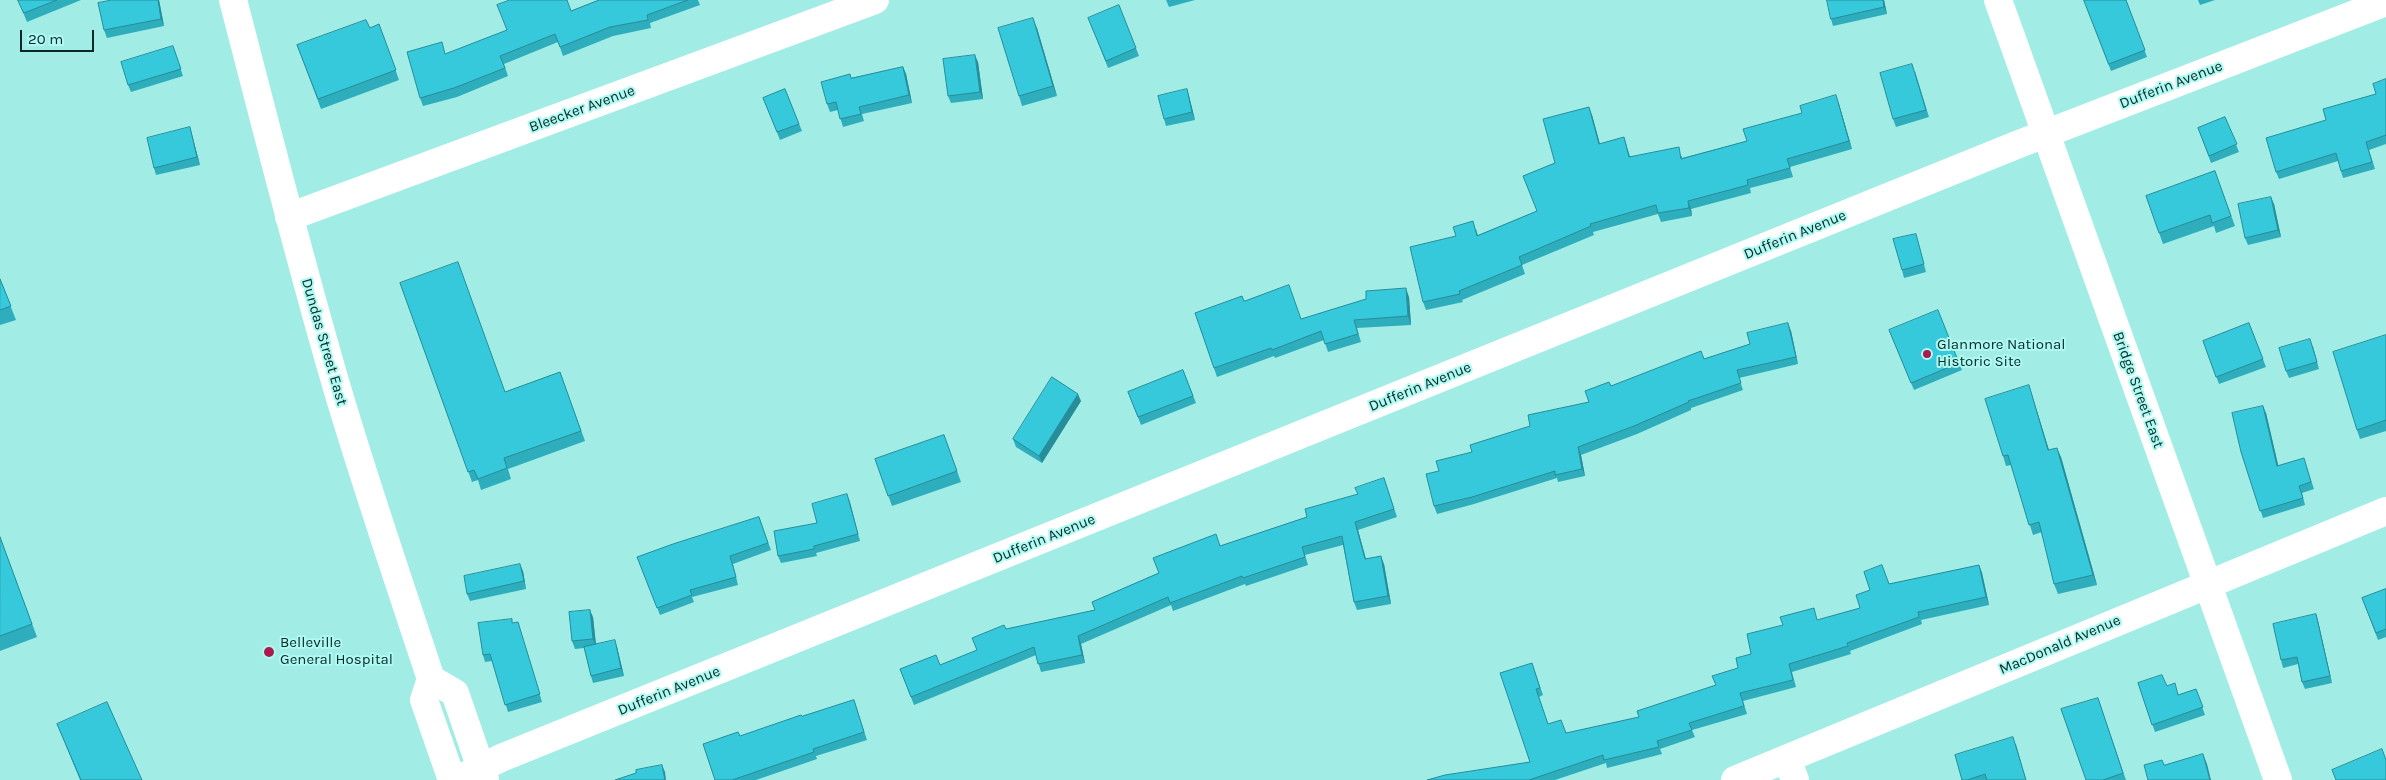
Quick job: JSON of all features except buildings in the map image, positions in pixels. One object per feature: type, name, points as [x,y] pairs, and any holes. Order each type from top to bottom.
[{"type":"street","name":"Dundas Street East","points":[[233,0],[289,217],[337,388],[381,529],[432,679]]},
{"type":"street","name":"Bleecker Avenue","points":[[289,217],[875,0]]},
{"type":"street","name":"Bridge Street East","points":[[1998,0],[2278,780]]},
{"type":"street","name":"Dufferin Avenue","points":[[457,780],[483,774],[2046,134],[2386,2]]},
{"type":"street","name":"MacDonald Avenue","points":[[1735,780],[1791,769],[2208,583],[2386,511]]},
{"type":"street","points":[[452,780],[424,700],[432,679],[455,693],[483,774]]},
{"type":"place","name":"Glanmore National Historic Site","points":[[1927,354]]},
{"type":"place","name":"Belleville General Hospital","points":[[269,652]]}]
